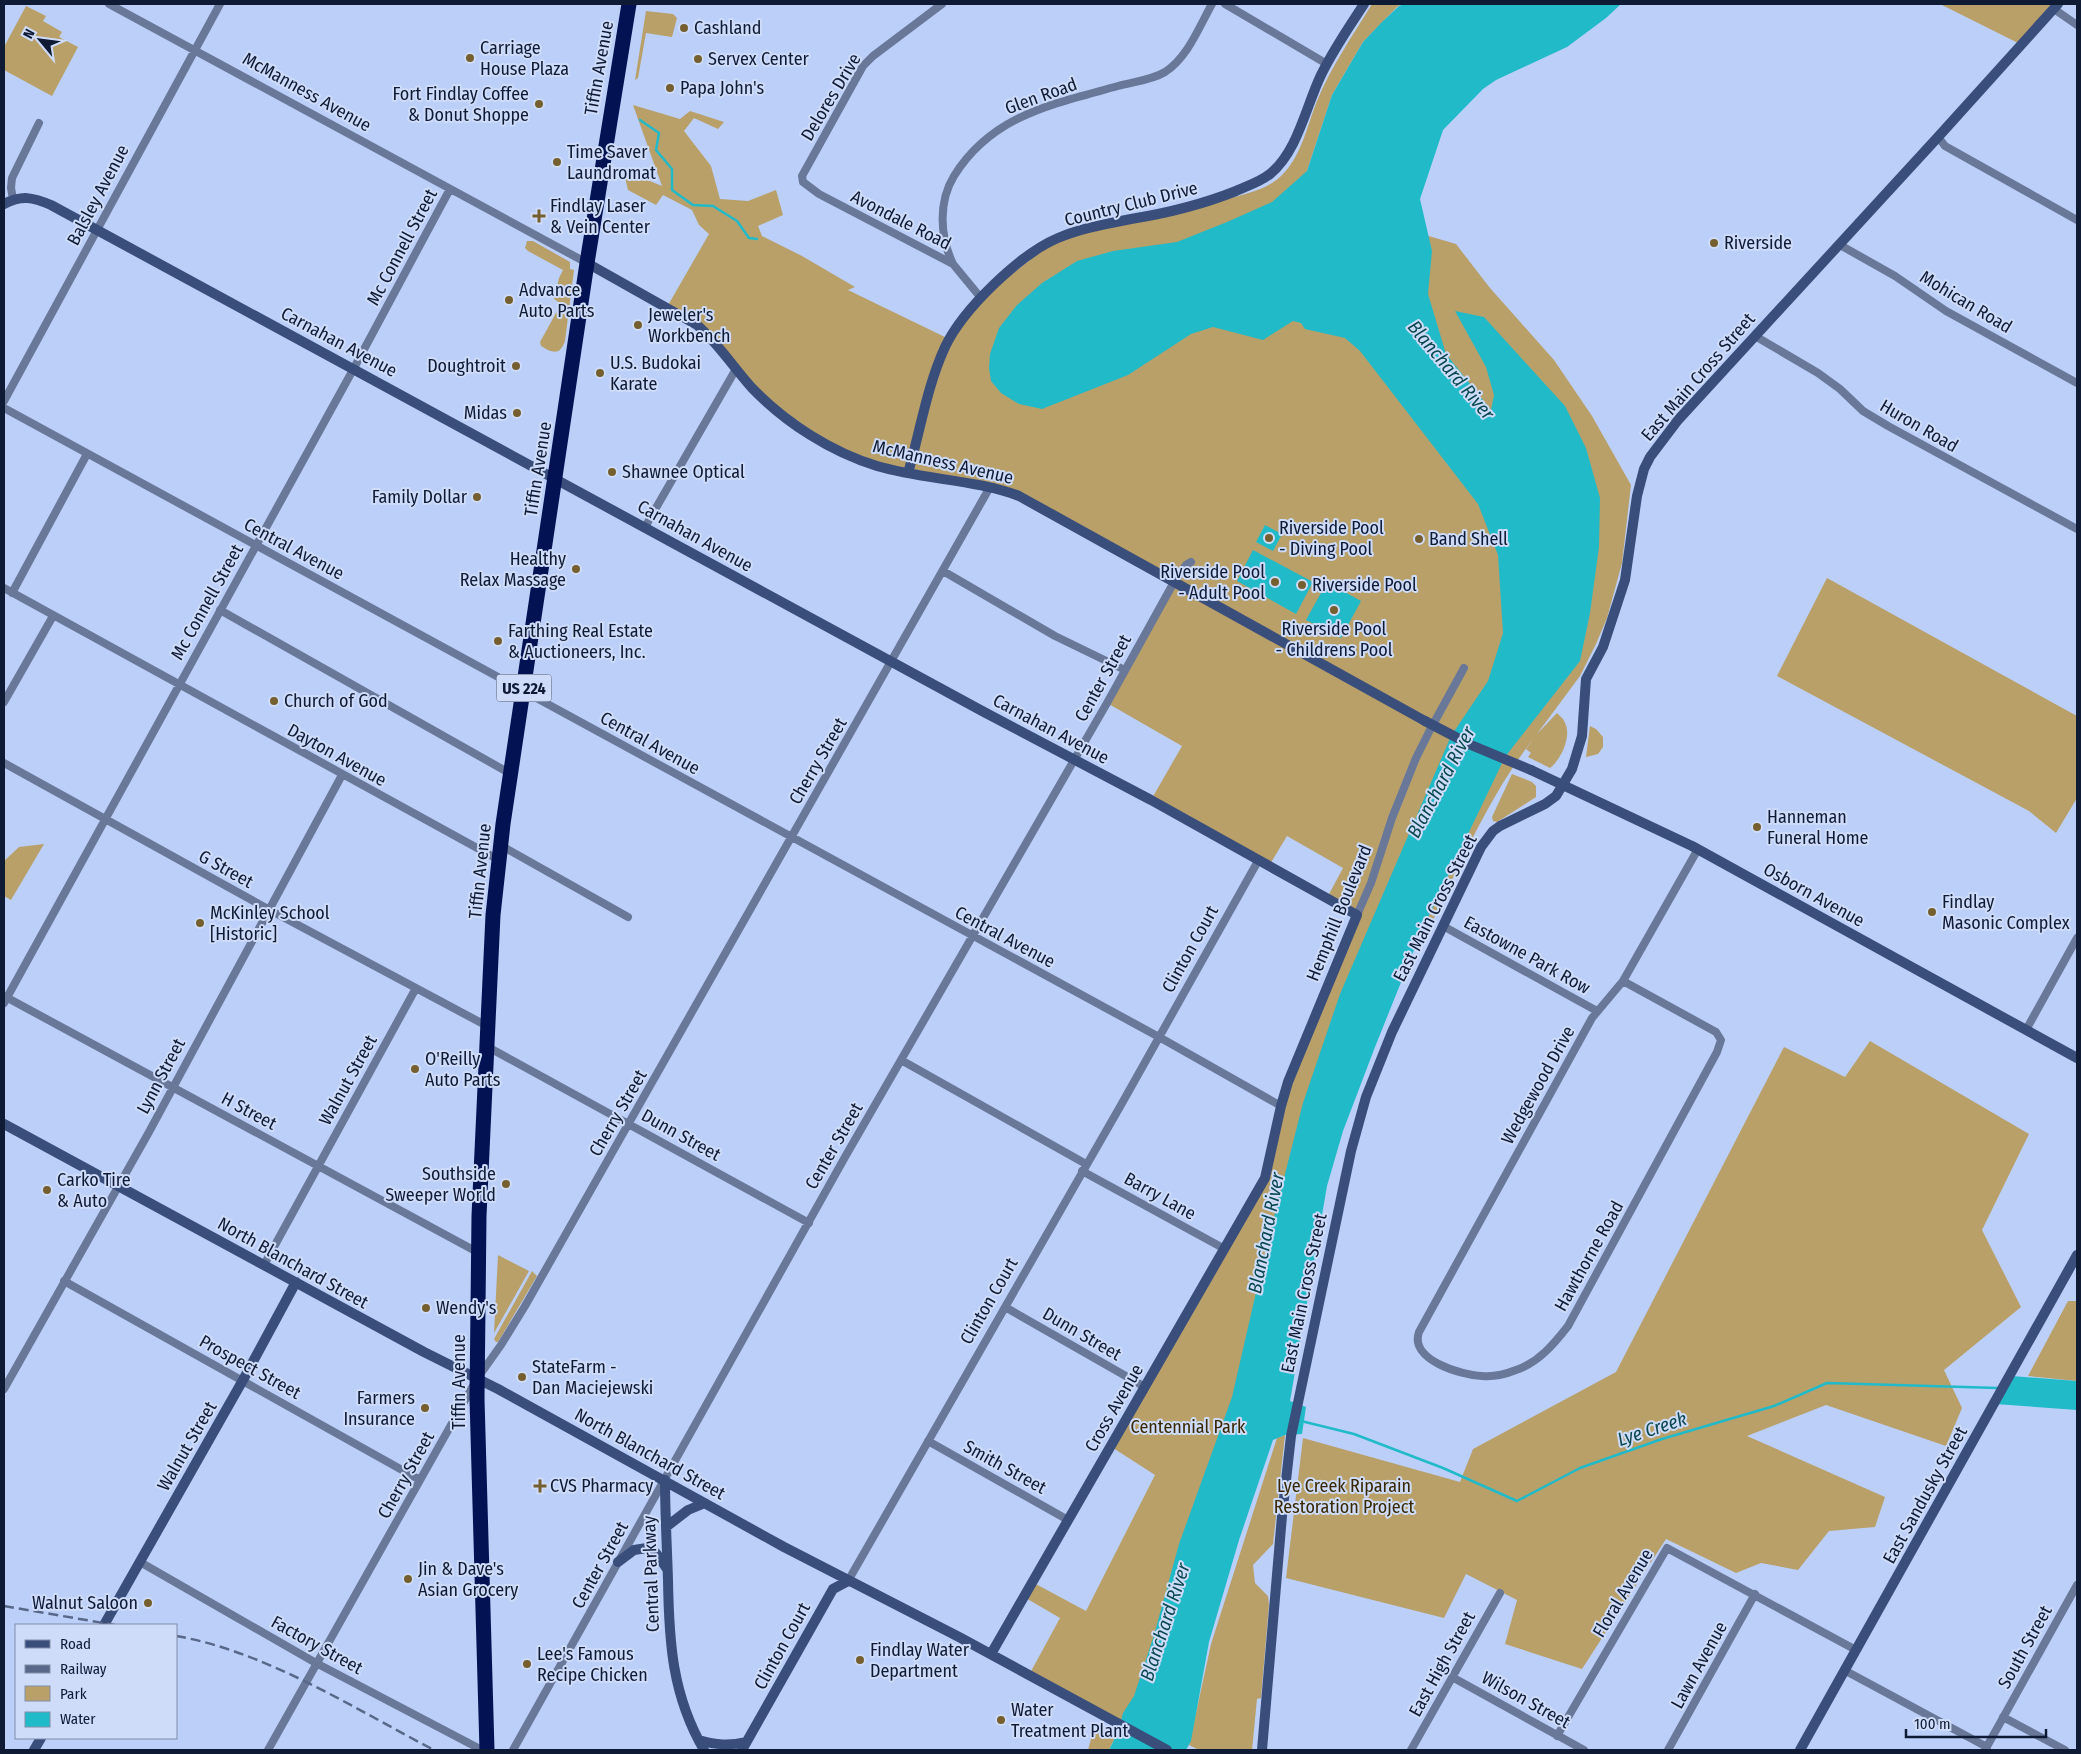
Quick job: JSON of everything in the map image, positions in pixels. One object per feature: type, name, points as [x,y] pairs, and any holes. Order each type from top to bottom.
[{"type":"highway","name":"Tiffin Avenue","points":[[487,1750],[477,1378],[481,1153],[493,915],[499,852],[523,691],[587,263],[629,4]]},
{"type":"main road","name":"Country Club Drive","points":[[908,473],[944,348],[961,322],[981,298],[1038,249],[1057,239],[1090,226],[1193,207],[1264,178],[1278,166],[1293,144],[1310,99],[1327,64],[1339,41],[1364,4]]},
{"type":"main road","name":"East Main Cross Street","points":[[1262,1750],[1282,1516],[1291,1436],[1349,1159],[1360,1115],[1388,1040],[1481,847],[1493,831],[1556,796],[1572,769],[1579,748],[1584,720],[1586,679],[1606,638],[1625,580],[1637,496],[1644,469],[1665,436],[2056,6]]},
{"type":"main road","name":"Carnahan Avenue","points":[[13,199],[28,198],[38,200],[96,230],[354,368],[892,662],[1151,800],[1357,915]]},
{"type":"main road","points":[[4,204],[13,199]]},
{"type":"main road","name":"McManness Avenue","points":[[587,263],[697,324],[768,402],[813,436],[864,461],[908,473],[990,487],[1019,496],[1425,721],[1471,745],[1531,770]]},
{"type":"main road","name":"Osborn Avenue","points":[[1531,770],[1698,849],[2077,1058]]},
{"type":"main road","name":"Hemphill Boulevard","points":[[1265,1178],[1281,1106],[1305,1038],[1357,915]]},
{"type":"main road","name":"North Blanchard Street","points":[[4,1124],[424,1352],[477,1378],[848,1581],[991,1654],[1167,1750]]},
{"type":"main road","name":"Cross Avenue","points":[[991,1654],[1265,1178]]},
{"type":"main road","name":"East Sandusky Street","points":[[1800,1750],[2077,1255]]},
{"type":"main road","name":"Walnut Street","points":[[105,1624],[243,1380],[296,1282]]},
{"type":"main road","name":"Central Parkway","points":[[665,1480],[669,1639],[679,1693],[704,1750]]},
{"type":"main road","points":[[666,1527],[688,1510],[705,1503]]},
{"type":"main road","points":[[618,1562],[634,1550],[647,1548],[656,1553],[667,1570]]},
{"type":"main road","name":"Clinton Court","points":[[744,1746],[833,1589],[848,1581]]},
{"type":"main road","points":[[34,1750],[40,1739]]},
{"type":"main road","points":[[698,1740],[716,1746],[744,1746]]},
{"type":"street","name":"McManness Avenue","points":[[109,4],[587,263]]},
{"type":"street","name":"Balsley Avenue","points":[[4,401],[220,4]]},
{"type":"street","name":"Delores Drive","points":[[802,176],[863,66],[873,56],[942,4]]},
{"type":"street","name":"Glen Road","points":[[953,264],[944,235],[944,200],[951,180],[977,147],[1005,125],[1030,112],[1166,72],[1185,53],[1212,4]]},
{"type":"street","points":[[1225,4],[1327,64]]},
{"type":"street","points":[[2056,6],[2077,25]]},
{"type":"street","points":[[13,199],[12,178],[39,124]]},
{"type":"street","points":[[1938,137],[1946,147],[2077,220]]},
{"type":"street","name":"Avondale Road","points":[[802,176],[806,185],[818,194],[953,264],[981,298]]},
{"type":"street","name":"Mc Connell Street","points":[[5,999],[354,368],[450,189]]},
{"type":"street","name":"Mohican Road","points":[[1840,245],[1895,276],[1946,310],[2077,384]]},
{"type":"street","name":"Huron Road","points":[[1755,336],[1818,373],[1840,389],[1863,411],[1888,426],[2077,529]]},
{"type":"street","points":[[644,527],[736,369]]},
{"type":"street","name":"Central Avenue","points":[[4,408],[1159,1037],[1281,1106]]},
{"type":"street","points":[[12,593],[87,454]]},
{"type":"street","name":"Cherry Street","points":[[268,1750],[470,1394],[477,1378],[502,1345],[521,1314],[990,487]]},
{"type":"street","name":"Center Street","points":[[513,1750],[901,1060],[1174,582],[1186,565],[1191,562]]},
{"type":"street","points":[[943,571],[1055,636],[1125,670]]},
{"type":"street","name":"Dayton Avenue","points":[[4,588],[342,774],[628,917]]},
{"type":"street","points":[[220,610],[511,774]]},
{"type":"street","points":[[4,702],[53,616]]},
{"type":"street","name":"Hemphill Boulevard","points":[[1357,915],[1416,758],[1464,668]]},
{"type":"street","name":"G Street","points":[[4,763],[268,909],[487,1026]]},
{"type":"street","name":"Lynn Street","points":[[4,1389],[173,1087],[342,774]]},
{"type":"street","name":"Wedgewood Drive","points":[[1416,1342],[1419,1332],[1597,1011],[1623,981],[1698,849]]},
{"type":"street","name":"Clinton Court","points":[[848,1581],[1258,860]]},
{"type":"street","name":"Eastowne Park Row","points":[[1443,926],[1597,1011]]},
{"type":"street","points":[[2026,1030],[2077,938]]},
{"type":"street","name":"Hawthorne Road","points":[[1416,1342],[1422,1353],[1432,1360],[1471,1375],[1484,1376],[1502,1374],[1529,1365],[1540,1357],[1568,1326],[1717,1052],[1721,1040],[1716,1032],[1623,981]]},
{"type":"street","name":"Walnut Street","points":[[264,1265],[416,988]]},
{"type":"street","name":"H Street","points":[[5,999],[320,1165],[479,1253]]},
{"type":"street","name":"Dunn Street","points":[[486,1046],[809,1223]]},
{"type":"street","name":"Barry Lane","points":[[901,1060],[1223,1248]]},
{"type":"street","name":"Prospect Street","points":[[64,1281],[420,1480]]},
{"type":"street","name":"Dunn Street","points":[[1005,1307],[1145,1387]]},
{"type":"street","name":"Smith Street","points":[[928,1441],[1068,1520]]},
{"type":"street","name":"Floral Avenue","points":[[1558,1736],[1667,1548],[1856,1650]]},
{"type":"street","name":"Factory Street","points":[[140,1562],[316,1663],[482,1750]]},
{"type":"street","name":"South Street","points":[[1986,1748],[2077,1585]]},
{"type":"street","name":"East High Street","points":[[1411,1750],[1500,1593]]},
{"type":"street","name":"Lawn Avenue","points":[[1668,1750],[1755,1594]]},
{"type":"street","points":[[1844,1670],[1986,1748]]},
{"type":"street","name":"Wilson Street","points":[[1452,1677],[1584,1750]]},
{"type":"street","points":[[2003,1717],[2065,1750]]},
{"type":"green space","name":"Centennial Park","points":[[1372,4],[1404,4],[1398,6],[1363,42],[1332,95],[1307,171],[1364,217],[1456,244],[1490,288],[1554,360],[1592,416],[1631,485],[1622,563],[1607,618],[1596,644],[1580,676],[1537,734],[1557,713],[1563,719],[1567,728],[1567,734],[1564,747],[1558,759],[1550,768],[1528,757],[1531,753],[1526,749],[1485,813],[1419,950],[1393,935],[1142,1736],[1029,1675],[1060,1618],[1024,1597],[1032,1582],[1086,1611],[1155,1475],[1110,1446],[1265,1178],[1281,1106],[1357,915],[1327,898],[1343,868],[1287,836],[1269,866],[1151,800],[1182,746],[1107,703],[1174,582],[1019,496],[864,461],[778,412],[707,333],[667,307],[709,234],[699,225],[692,210],[663,195],[656,205],[628,190],[625,177],[633,174],[662,186],[633,105],[680,119],[690,111],[724,122],[718,129],[694,118],[684,131],[711,166],[720,199],[748,201],[776,190],[783,215],[758,226],[762,236],[802,256],[855,287],[848,290],[949,339],[981,298],[1057,239],[1231,193],[1235,197],[1260,189],[1278,179],[1295,158],[1317,101],[1343,51]]},
{"type":"green space","points":[[1940,4],[2052,4],[2018,43]]},
{"type":"green space","points":[[26,6],[46,16],[43,21],[62,32],[59,37],[78,47],[52,96],[4,70],[4,47]]},
{"type":"green space","points":[[646,11],[673,14],[677,18],[672,37],[646,33],[638,78],[635,80]]},
{"type":"green space","points":[[527,241],[533,241],[570,262],[570,269],[574,270],[565,341],[561,349],[555,352],[541,346],[540,342],[561,304],[554,299],[563,270],[528,251],[525,248]]},
{"type":"green space","points":[[1827,578],[2077,716],[2077,798],[2056,833],[2029,811],[1777,676]]},
{"type":"green space","points":[[1590,726],[1596,729],[1603,737],[1603,747],[1598,754],[1586,757]]},
{"type":"green space","points":[[1512,774],[1532,782],[1536,786],[1536,797],[1497,822],[1493,821],[1492,817]]},
{"type":"green space","points":[[44,844],[11,900],[4,896],[4,861],[19,847]]},
{"type":"green space","name":"Lye Creek Riparain Restoration Project","points":[[1870,1041],[2029,1134],[1982,1230],[2021,1307],[1944,1370],[1962,1408],[1946,1446],[1826,1405],[1747,1436],[1885,1497],[1875,1527],[1829,1531],[1798,1570],[1761,1563],[1736,1573],[1666,1539],[1582,1669],[1505,1644],[1517,1600],[1466,1574],[1444,1618],[1286,1578],[1303,1438],[1460,1482],[1473,1449],[1616,1372],[1784,1047],[1845,1077]]},
{"type":"green space","points":[[498,1255],[529,1271],[494,1333]]},
{"type":"green space","points":[[532,1271],[537,1276],[498,1342],[496,1342],[494,1339]]},
{"type":"green space","points":[[2068,1301],[2077,1301],[2077,1381],[2028,1376]]},
{"type":"green space","points":[[1285,1435],[1273,1544],[1253,1565],[1255,1583],[1268,1596],[1269,1605],[1261,1698],[1257,1699],[1252,1750],[1199,1750],[1189,1745],[1211,1644],[1277,1438]]},
{"type":"green space","points":[[1095,1724],[1118,1732],[1109,1750],[1088,1750]]},
{"type":"water","name":"Blanchard River","points":[[1404,4],[1621,4],[1606,18],[1567,47],[1496,80],[1483,89],[1443,130],[1420,199],[1432,251],[1428,294],[1446,354],[1491,410],[1494,395],[1486,367],[1455,311],[1484,317],[1565,406],[1586,448],[1600,498],[1599,547],[1590,613],[1580,661],[1505,757],[1422,930],[1343,1131],[1327,1186],[1290,1401],[1306,1407],[1302,1434],[1285,1435],[1273,1440],[1239,1540],[1209,1642],[1191,1741],[1186,1750],[1109,1750],[1118,1732],[1123,1713],[1134,1696],[1154,1635],[1179,1544],[1232,1397],[1266,1249],[1303,1103],[1340,994],[1451,736],[1488,681],[1503,633],[1498,555],[1478,504],[1360,351],[1345,338],[1305,329],[1301,323],[1293,321],[1263,340],[1213,327],[1191,334],[1128,375],[1042,409],[1019,404],[1001,393],[991,381],[989,368],[990,354],[999,328],[1017,305],[1042,283],[1077,261],[1113,251],[1177,242],[1272,202],[1307,171],[1332,95],[1363,42],[1399,6]]},
{"type":"water","name":"Riverside Pool - Diving Pool","points":[[1265,525],[1282,534],[1273,551],[1256,542]]},
{"type":"water","name":"Riverside Pool - Adult Pool","points":[[1253,550],[1313,582],[1296,614],[1237,581]]},
{"type":"water","name":"Riverside Pool - Childrens Pool","points":[[1327,582],[1361,601],[1341,638],[1306,620]]},
{"type":"water","points":[[2011,1376],[2077,1381],[2077,1410],[1995,1404]]},
{"type":"waterway","points":[[640,120],[659,133],[656,150],[672,169],[672,190],[693,205],[713,206],[737,221],[749,238],[757,239]]},
{"type":"waterway","name":"Lye Creek","points":[[1301,1421],[1354,1434],[1443,1468],[1517,1501],[1580,1468],[1662,1439],[1774,1406],[1827,1383],[1998,1388]]},
{"type":"railway","points":[[4,1606],[109,1624]]},
{"type":"railway","points":[[178,1636],[243,1654],[276,1668],[309,1683],[434,1750]]},
{"type":"place","name":"Cashland","points":[[684,28]]},
{"type":"place","name":"Carriage House Plaza","points":[[470,58]]},
{"type":"place","name":"Servex Center","points":[[698,59]]},
{"type":"place","name":"Papa John's","points":[[670,88]]},
{"type":"place","name":"Fort Findlay Coffee & Donut Shoppe","points":[[539,104]]},
{"type":"place","name":"Time Saver Laundromat","points":[[557,162]]},
{"type":"place","name":"Findlay Laser & Vein Center","points":[[539,216]]},
{"type":"place","name":"Riverside","points":[[1714,243]]},
{"type":"place","name":"Advance Auto Parts","points":[[509,300]]},
{"type":"place","name":"Jeweler's Workbench","points":[[638,325]]},
{"type":"place","name":"Doughtroit","points":[[516,366]]},
{"type":"place","name":"U.S. Budokai Karate","points":[[600,373]]},
{"type":"place","name":"Midas","points":[[517,413]]},
{"type":"place","name":"Shawnee Optical","points":[[612,472]]},
{"type":"place","name":"Family Dollar","points":[[477,497]]},
{"type":"place","name":"Riverside Pool - Diving Pool","points":[[1269,538]]},
{"type":"place","name":"Band Shell","points":[[1419,539]]},
{"type":"place","name":"Healthy Relax Massage","points":[[576,569]]},
{"type":"place","name":"Riverside Pool - Adult Pool","points":[[1275,582]]},
{"type":"place","name":"Riverside Pool","points":[[1302,585]]},
{"type":"place","name":"Riverside Pool - Childrens Pool","points":[[1334,610]]},
{"type":"place","name":"Farthing Real Estate & Auctioneers, Inc.","points":[[498,641]]},
{"type":"place","name":"Church of God","points":[[274,701]]},
{"type":"place","name":"Hanneman Funeral Home","points":[[1757,827]]},
{"type":"place","name":"Findlay Masonic Complex","points":[[1932,912]]},
{"type":"place","name":"McKinley School [Historic]","points":[[200,923]]},
{"type":"place","name":"O'Reilly Auto Parts","points":[[415,1069]]},
{"type":"place","name":"Southside Sweeper World","points":[[506,1184]]},
{"type":"place","name":"Carko Tire & Auto","points":[[47,1190]]},
{"type":"place","name":"Wendy's","points":[[426,1308]]},
{"type":"place","name":"StateFarm - Dan Maciejewski","points":[[522,1377]]},
{"type":"place","name":"Farmers Insurance","points":[[425,1408]]},
{"type":"place","name":"CVS Pharmacy","points":[[540,1486]]},
{"type":"place","name":"Jin & Dave's Asian Grocery","points":[[408,1579]]},
{"type":"place","name":"Walnut Saloon","points":[[148,1603]]},
{"type":"place","name":"Findlay Water Department","points":[[860,1660]]},
{"type":"place","name":"Lee's Famous Recipe Chicken","points":[[527,1664]]},
{"type":"place","name":"Water Treatment Plant","points":[[1001,1720]]}]
